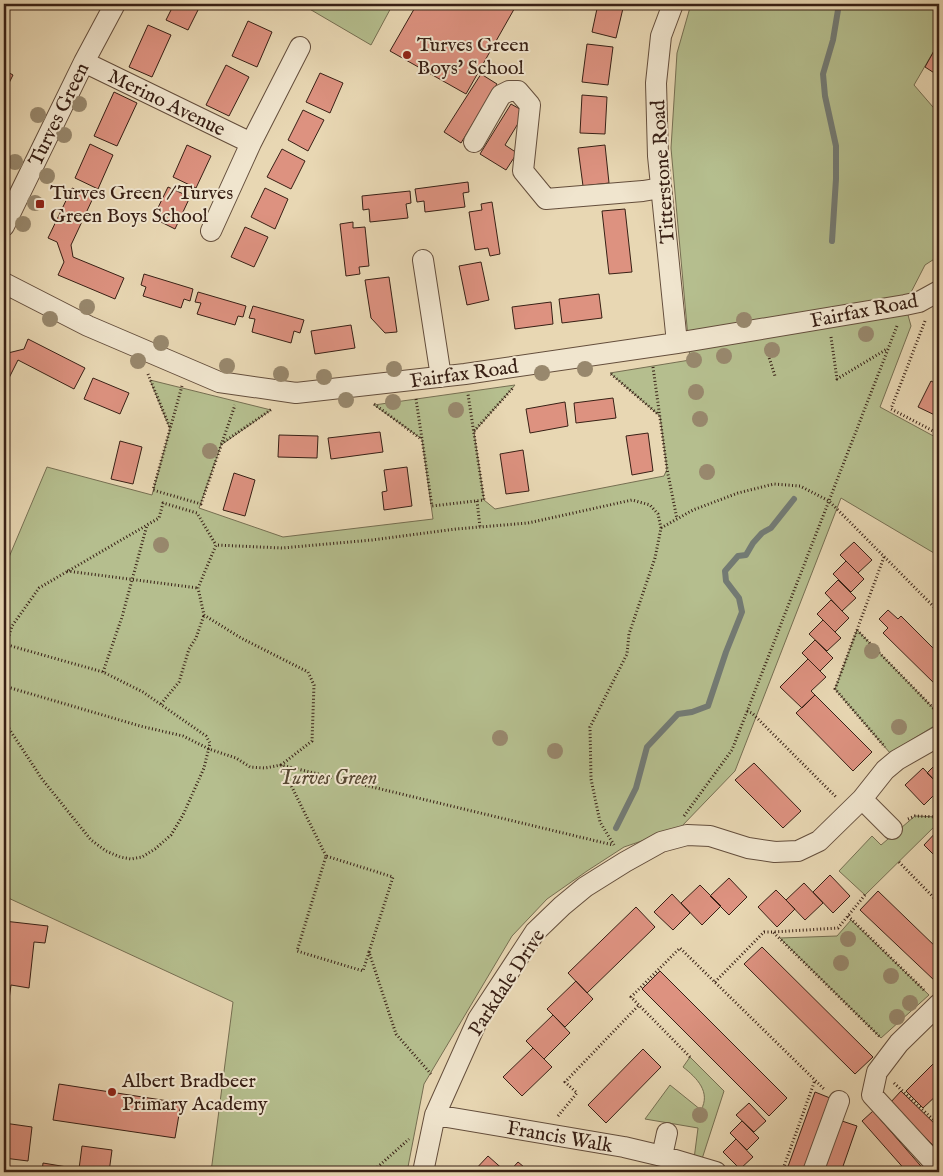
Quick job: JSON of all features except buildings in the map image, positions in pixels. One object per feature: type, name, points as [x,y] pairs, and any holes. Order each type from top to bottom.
[{"type":"street","name":"Turves Green","points":[[4,226],[84,62],[115,4]]},
{"type":"street","name":"Titterstone Road","points":[[673,4],[661,36],[656,83],[658,156],[677,343]]},
{"type":"street","name":"Merino Avenue","points":[[211,231],[251,143],[300,47]]},
{"type":"street","name":"Merino Avenue","points":[[84,62],[251,143]]},
{"type":"street","points":[[474,142],[501,95],[510,91],[518,91],[530,105],[523,171],[546,200],[661,188]]},
{"type":"street","points":[[423,260],[441,377]]},
{"type":"street","name":"Fairfax Road","points":[[4,284],[88,326],[219,382],[296,393],[465,374],[677,343],[905,305],[919,302],[937,292]]},
{"type":"street","name":"Parkdale Drive","points":[[423,1172],[435,1114],[478,1019],[535,932],[562,906],[585,887],[625,862],[661,842],[687,835],[710,836],[748,848],[775,852],[798,851],[819,841],[862,799],[885,770],[897,760],[939,736]]},
{"type":"street","points":[[862,799],[892,829]]},
{"type":"street","points":[[939,1004],[893,1050],[879,1069],[872,1095],[939,1168]]},
{"type":"street","points":[[813,1172],[834,1097]]},
{"type":"street","name":"Francis Walk","points":[[435,1114],[624,1147],[716,1172]]},
{"type":"street","points":[[662,1156],[667,1133]]},
{"type":"path","points":[[937,292],[891,409],[939,434]]},
{"type":"path","points":[[661,842],[682,820],[732,750],[905,305]]},
{"type":"path","points":[[828,318],[837,379],[888,349]]},
{"type":"path","points":[[759,329],[775,376]]},
{"type":"path","points":[[650,346],[667,469],[677,519]]},
{"type":"path","points":[[137,347],[170,429]]},
{"type":"path","points":[[590,355],[660,416]]},
{"type":"path","points":[[474,432],[535,364]]},
{"type":"path","points":[[187,368],[154,490],[201,504]]},
{"type":"path","points":[[413,380],[432,506],[477,501],[484,500],[465,374]]},
{"type":"path","points":[[198,513],[241,385]]},
{"type":"path","points":[[350,387],[422,439]]},
{"type":"path","points":[[221,445],[296,393]]},
{"type":"path","points":[[661,528],[693,510],[738,493],[774,484],[800,486],[829,501],[939,612]]},
{"type":"path","points":[[4,652],[12,626],[39,588],[158,518],[165,494]]},
{"type":"path","points":[[4,686],[140,726],[183,736],[209,749],[236,758],[250,767],[265,768],[281,765],[615,846],[600,822],[591,779],[590,727],[626,654],[629,634],[655,558],[661,528],[658,514],[650,505],[632,500],[528,523],[282,548],[216,545]]},
{"type":"path","points":[[477,501],[480,527]]},
{"type":"path","points":[[163,503],[198,513],[216,545]]},
{"type":"path","points":[[103,672],[122,617],[147,525]]},
{"type":"path","points":[[161,704],[179,682],[189,649],[196,638],[204,615],[198,588],[216,545]]},
{"type":"path","points":[[884,557],[835,689],[890,753]]},
{"type":"path","points":[[67,571],[198,588]]},
{"type":"path","points":[[204,615],[241,638],[308,672],[314,684],[312,741],[281,765]]},
{"type":"path","points":[[857,630],[939,714]]},
{"type":"path","points":[[4,721],[42,779],[91,840],[106,851],[120,857],[132,859],[142,857],[172,835],[204,768],[210,743],[206,736],[143,692],[103,672],[5,645]]},
{"type":"path","points":[[747,711],[752,713],[834,793],[847,814]]},
{"type":"path","points":[[281,765],[326,856],[297,951],[363,971],[393,877],[326,856]]},
{"type":"path","points":[[899,862],[939,902]]},
{"type":"path","points":[[715,982],[764,932],[838,928],[865,895]]},
{"type":"path","points":[[848,916],[939,1004]]},
{"type":"path","points":[[773,932],[893,1050]]},
{"type":"path","points":[[690,1057],[631,997],[680,948],[834,1097]]},
{"type":"path","points":[[369,952],[396,1034],[445,1090]]},
{"type":"path","points":[[542,1133],[577,1093],[564,1082],[639,1005]]},
{"type":"path","points":[[879,1069],[939,1126]]},
{"type":"path","points":[[782,1172],[815,1080]]},
{"type":"path","points":[[372,1172],[435,1114]]},
{"type":"green space","points":[[301,4],[393,4],[371,45]]},
{"type":"green space","name":"Turves Green","points":[[691,4],[939,4],[939,42],[914,85],[939,114],[939,256],[925,265],[905,304],[911,326],[880,407],[939,439],[939,556],[841,498],[735,771],[680,828],[624,847],[547,899],[512,936],[424,1084],[407,1172],[211,1172],[233,1002],[4,896],[4,569],[47,467],[152,495],[170,429],[150,380],[271,410],[221,445],[199,508],[283,537],[433,519],[422,439],[374,405],[515,385],[474,432],[484,500],[495,509],[664,476],[667,469],[660,416],[610,373],[690,360],[671,148],[677,53]]},
{"type":"green space","points":[[857,630],[939,714],[939,723],[890,753],[835,689]]},
{"type":"green space","points":[[915,816],[939,817],[939,822],[865,895],[839,871],[872,836],[881,845]]},
{"type":"green space","points":[[851,920],[929,995],[881,1038],[780,938],[837,936]]},
{"type":"green space","points":[[690,1057],[724,1091],[701,1162],[694,1159],[698,1128],[645,1119],[670,1085],[701,1110],[704,1097],[701,1086],[683,1067]]},
{"type":"waterway","points":[[832,241],[836,146],[825,96],[823,74],[833,40],[839,4]]},
{"type":"waterway","points":[[616,828],[636,788],[647,747],[678,714],[692,712],[708,706],[742,612],[739,598],[726,581],[725,571],[738,556],[746,555],[753,543],[762,533],[771,528],[794,499]]},
{"type":"place","name":"Turves Green Boys' School","points":[[407,55]]},
{"type":"place","name":"Turves Green / Turves Green Boys School","points":[[40,204]]},
{"type":"place","name":"Albert Bradbeer Primary Academy","points":[[112,1092]]}]
